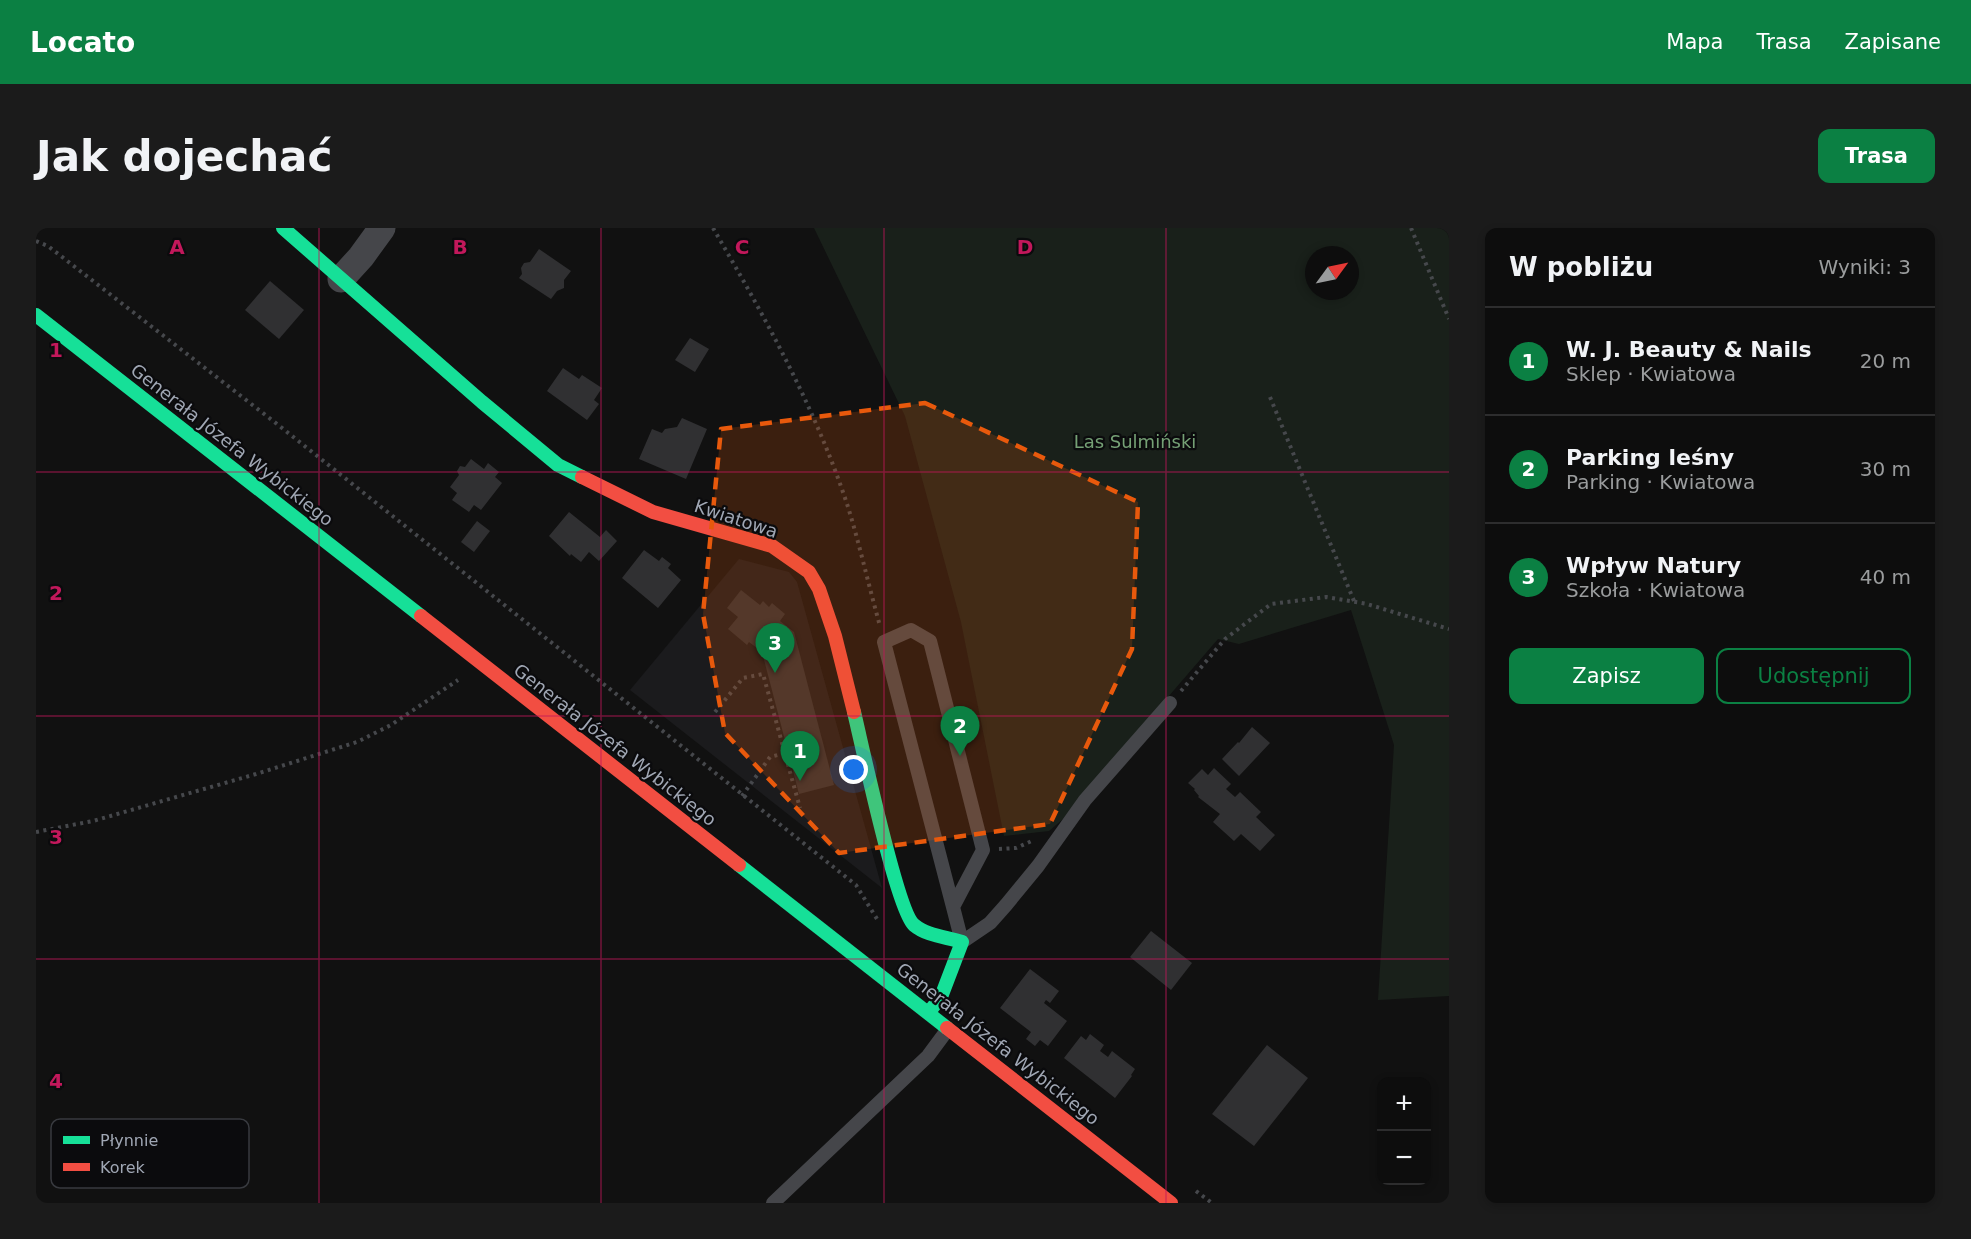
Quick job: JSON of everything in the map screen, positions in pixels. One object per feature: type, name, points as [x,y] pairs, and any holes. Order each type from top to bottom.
[{"type":"main road","name":"Kwiatowa","points":[[283,228],[558,465],[653,512],[772,546],[809,572],[819,589],[835,636],[889,856],[905,910],[915,926],[934,935],[962,942]]},
{"type":"main road","name":"Generała Józefa Wybickiego","points":[[36,315],[1171,1203]]},
{"type":"main road","points":[[929,1012],[941,997],[962,942]]},
{"type":"street","points":[[341,279],[361,257],[382,228]]},
{"type":"lane","points":[[953,907],[983,850],[930,641],[911,630],[884,642],[962,942],[995,917],[1038,866],[1085,801],[1170,703]]},
{"type":"lane","points":[[773,1203],[928,1056],[948,1028]]},
{"type":"path","points":[[713,228],[766,318],[819,432],[848,507],[884,642]]},
{"type":"path","points":[[1411,228],[1449,319]]},
{"type":"path","points":[[36,241],[48,246],[267,417],[856,885],[879,921]]},
{"type":"path","points":[[1270,397],[1354,602]]},
{"type":"path","points":[[1170,703],[1225,639],[1271,604],[1326,597],[1354,602],[1449,629]]},
{"type":"path","points":[[36,832],[104,818],[357,742],[391,725],[482,663]]},
{"type":"path","points":[[715,712],[743,678],[764,674],[800,808]]},
{"type":"path","points":[[742,796],[770,757],[785,753]]},
{"type":"path","points":[[983,850],[1016,848],[1039,838],[1055,840]]},
{"type":"highlighted area","points":[[925,403],[1138,502],[1132,649],[1050,824],[839,853],[725,733],[703,614],[721,429]]},
{"type":"shaded area","points":[[739,559],[789,572],[797,582],[882,888],[630,690]]},
{"type":"green space","name":"Las Sulmiński","points":[[814,228],[1449,228],[1449,996],[1378,1000],[1394,745],[1351,610],[1239,644],[1218,639],[1063,819],[1049,831],[1004,836],[961,622],[905,416]]},
{"type":"building","points":[[539,249],[571,271],[564,280],[564,288],[557,291],[551,299],[519,278],[524,263],[530,262]]},
{"type":"building","points":[[270,281],[304,310],[279,339],[245,310]]},
{"type":"building","points":[[690,338],[709,349],[695,372],[675,360]]},
{"type":"building","points":[[563,368],[579,379],[582,375],[602,388],[594,400],[599,404],[587,420],[547,391]]},
{"type":"building","points":[[682,418],[707,429],[686,479],[639,459],[652,429],[662,433],[665,429],[677,427]]},
{"type":"building","points":[[471,459],[484,469],[488,463],[499,472],[495,477],[502,483],[481,510],[474,505],[469,512],[452,500],[457,493],[450,487],[459,475],[457,471],[460,466],[465,467]]},
{"type":"building","points":[[569,512],[600,537],[606,530],[617,541],[599,561],[589,552],[581,562],[571,554],[570,556],[549,536]]},
{"type":"building","points":[[477,521],[490,531],[474,552],[461,542]]},
{"type":"building","points":[[644,550],[659,561],[662,557],[671,564],[668,568],[681,580],[658,608],[622,578]]},
{"type":"building","points":[[741,590],[760,605],[763,601],[769,607],[772,603],[785,614],[780,621],[794,632],[834,785],[799,794],[762,652],[749,642],[747,645],[728,629],[738,617],[727,608]]},
{"type":"building","points":[[1252,727],[1270,743],[1239,776],[1222,759]]},
{"type":"building","points":[[1214,768],[1231,784],[1226,789],[1235,797],[1240,792],[1261,812],[1256,817],[1275,835],[1260,851],[1241,834],[1234,841],[1213,822],[1220,814],[1198,797],[1195,789],[1188,783],[1202,769],[1208,775]]},
{"type":"building","points":[[1151,931],[1192,963],[1171,990],[1130,957]]},
{"type":"building","points":[[1030,969],[1059,991],[1050,1003],[1046,1000],[1044,1003],[1067,1021],[1048,1046],[1040,1040],[1035,1046],[1026,1039],[1031,1032],[1000,1008]]},
{"type":"building","points":[[1090,1034],[1104,1045],[1100,1051],[1108,1057],[1112,1051],[1135,1069],[1115,1098],[1064,1058],[1081,1036],[1086,1040]]},
{"type":"building","points":[[1267,1045],[1308,1078],[1254,1146],[1212,1114]]},
{"type":"traffic: fast","points":[[283,228],[482,402],[558,465],[582,477]]},
{"type":"traffic: fast","points":[[36,315],[421,616]]},
{"type":"traffic: fast","points":[[854,712],[890,860],[907,913],[919,929],[962,942],[941,997],[929,1012]]},
{"type":"traffic: fast","points":[[739,865],[947,1028]]},
{"type":"traffic: jam","points":[[582,477],[653,512],[772,546],[809,572],[819,589],[835,636],[854,712]]},
{"type":"traffic: jam","points":[[421,616],[739,865]]},
{"type":"traffic: jam","points":[[947,1028],[1171,1203]]},
{"type":"place","name":"Wpływ Natury","points":[[775,673]]},
{"type":"place","name":"Parking leśny","points":[[960,756]]},
{"type":"place","name":"W. J. Beauty & Nails","points":[[800,781]]}]
